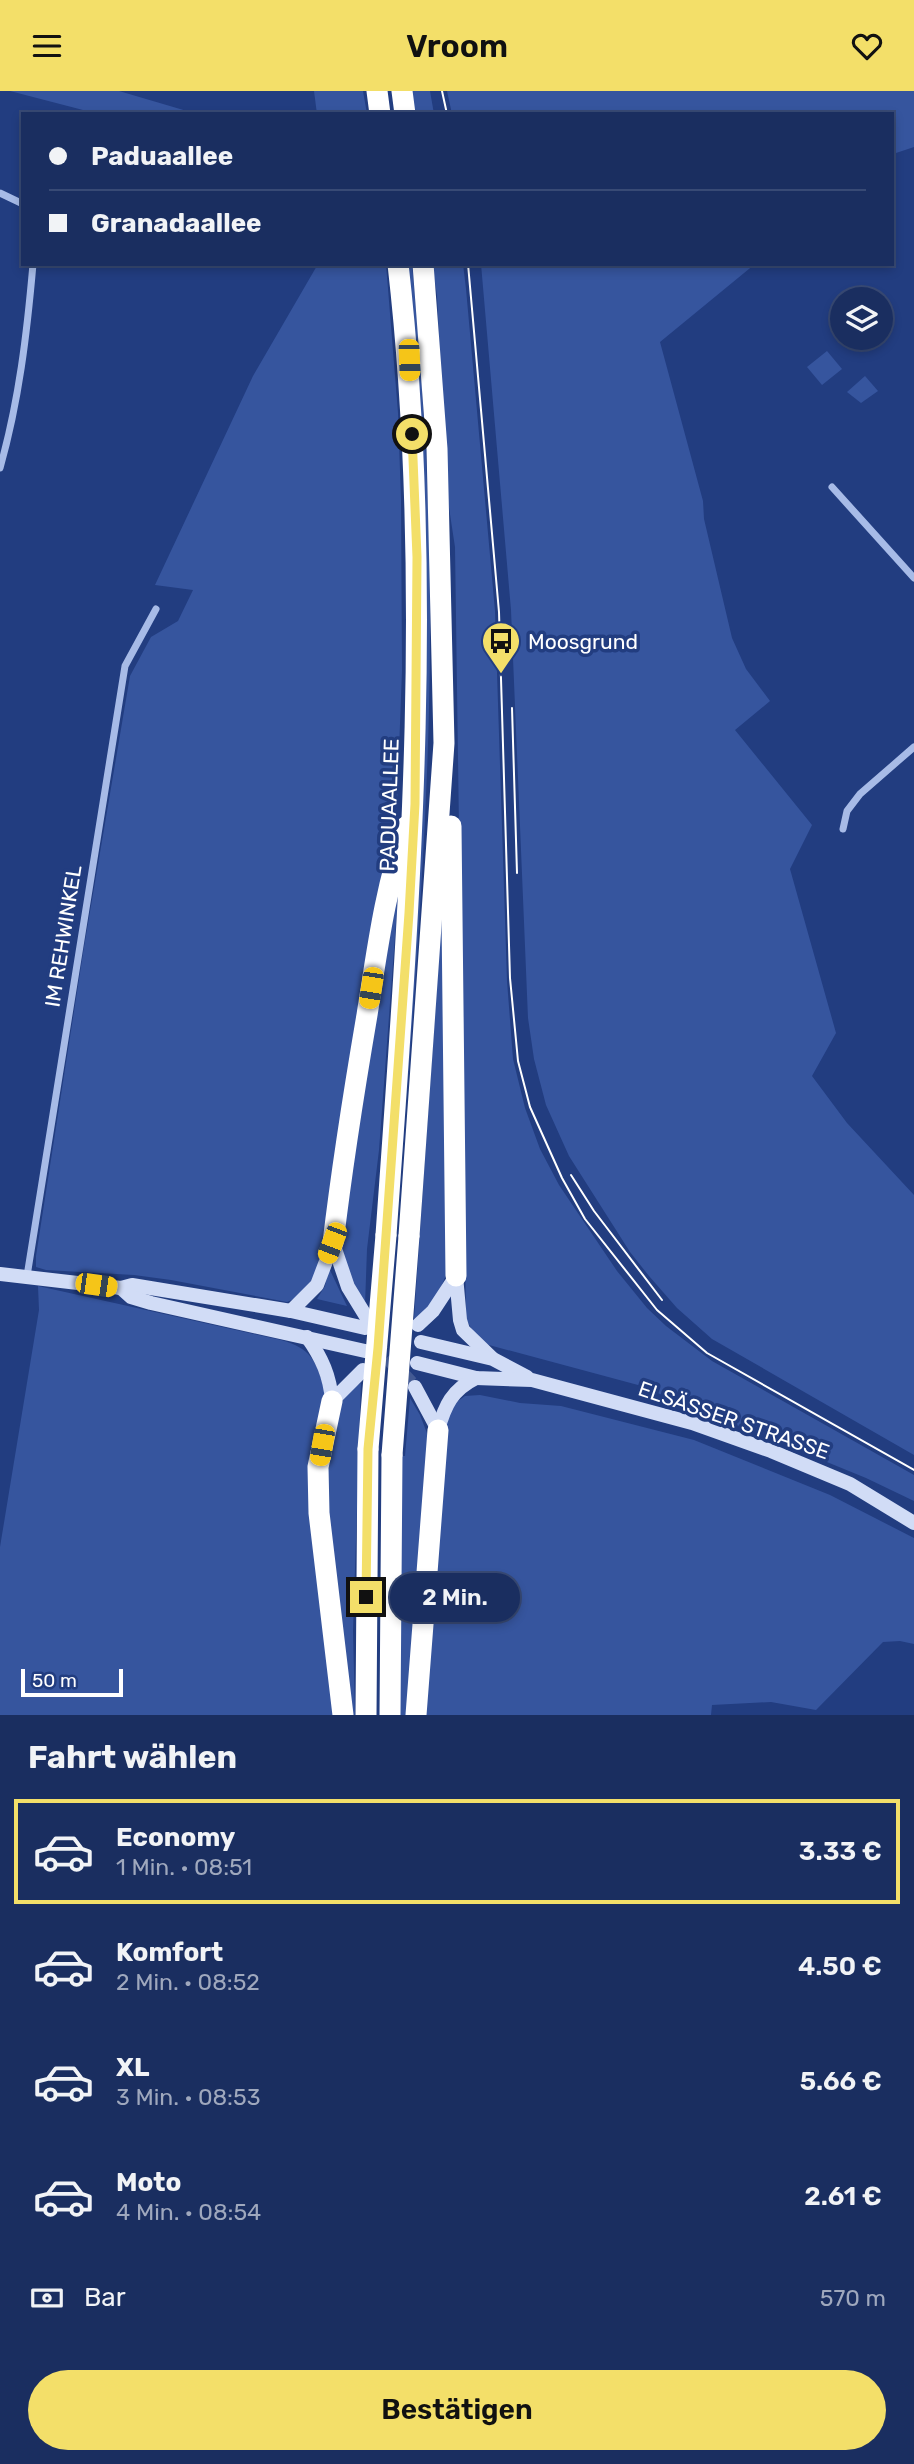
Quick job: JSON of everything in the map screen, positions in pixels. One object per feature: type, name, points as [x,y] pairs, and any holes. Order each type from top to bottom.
[{"type":"highway","points":[[377,91],[380,112]]},
{"type":"highway","points":[[402,91],[405,112]]},
{"type":"highway","name":"PADUAALLEE","points":[[366,1715],[366,1334],[386,1235],[415,804],[417,557],[409,360],[398,266]]},
{"type":"highway","points":[[423,266],[437,449],[444,743],[451,822],[456,1276]]},
{"type":"highway","points":[[390,1715],[392,1455],[413,1352],[409,1236],[444,743]]},
{"type":"highway","points":[[332,1243],[394,863],[415,804]]},
{"type":"highway","points":[[332,1401],[318,1467],[318,1513],[343,1715]]},
{"type":"highway","points":[[415,1715],[438,1430]]},
{"type":"main road","points":[[291,1311],[317,1285],[332,1243]]},
{"type":"main road","points":[[332,1243],[366,1334]]},
{"type":"main road","points":[[0,1274],[121,1288],[132,1285],[291,1311],[366,1334]]},
{"type":"main road","points":[[418,1325],[433,1311],[456,1276]]},
{"type":"main road","points":[[456,1276],[463,1330],[493,1359]]},
{"type":"main road","points":[[121,1288],[131,1297],[141,1300],[307,1338],[366,1334]]},
{"type":"main road","points":[[307,1338],[324,1364],[332,1401]]},
{"type":"main road","name":"ELSÄSSER STRASSE","points":[[413,1352],[493,1359],[532,1380]]},
{"type":"main road","name":"ELSÄSSER STRASSE","points":[[413,1352],[476,1378],[532,1380],[692,1423],[771,1451],[850,1484],[914,1523]]},
{"type":"main road","points":[[332,1401],[363,1370]]},
{"type":"main road","points":[[438,1430],[444,1407],[455,1391],[476,1378]]},
{"type":"main road","points":[[415,1387],[438,1430]]},
{"type":"street","points":[[0,193],[21,203]]},
{"type":"street","points":[[0,468],[23,357],[33,266]]},
{"type":"street","points":[[832,487],[914,578]]},
{"type":"street","name":"IM REHWINKEL","points":[[27,1276],[125,666],[156,609]]},
{"type":"street","points":[[843,829],[847,811],[860,794],[914,747]]},
{"type":"shaded area","points":[[10,91],[119,91],[190,112],[83,112]]},
{"type":"shaded area","points":[[314,91],[363,91],[367,112],[317,112]]},
{"type":"shaded area","points":[[410,91],[430,91],[434,112],[413,112]]},
{"type":"shaded area","points":[[447,91],[914,91],[914,147],[894,154],[894,112],[452,112]]},
{"type":"shaded area","points":[[317,266],[386,266],[398,413],[401,500],[402,670],[397,804],[320,1263],[308,1287],[287,1302],[171,1280],[36,1267],[84,947],[130,676],[151,637],[178,621],[193,590],[155,585],[253,376]]},
{"type":"shaded area","points":[[407,266],[412,266],[425,430],[430,653],[420,906],[396,1235],[409,1000]]},
{"type":"shaded area","points":[[432,266],[463,266],[495,611],[507,981],[513,1059],[525,1108],[540,1149],[559,1185],[617,1271],[647,1308],[666,1326],[712,1361],[914,1475],[914,1501],[866,1478],[638,1385],[489,1345],[475,1334],[466,1319],[455,547],[446,488],[437,295]]},
{"type":"shaded area","points":[[481,266],[753,266],[660,342],[703,501],[704,519],[732,638],[746,669],[770,701],[735,730],[812,825],[790,869],[836,1033],[812,1076],[847,1123],[914,1195],[914,1455],[712,1339],[677,1308],[630,1252],[569,1156],[546,1105],[534,1059],[528,1018],[511,610]]},
{"type":"shaded area","points":[[827,351],[842,369],[822,385],[807,367]]},
{"type":"shaded area","points":[[865,376],[878,391],[861,403],[847,392]]},
{"type":"shaded area","points":[[399,883],[379,1150],[367,1249],[365,1305],[350,1278],[342,1249],[341,1230],[348,1175]]},
{"type":"shaded area","points":[[442,910],[447,1271],[435,1298],[414,1319]]},
{"type":"shaded area","points":[[329,1268],[347,1306],[317,1299],[325,1286]]},
{"type":"shaded area","points":[[38,1286],[281,1340],[305,1351],[315,1363],[324,1388],[336,1715],[0,1715],[0,1547],[39,1310]]},
{"type":"shaded area","points":[[361,1383],[353,1631],[355,1715],[348,1715],[324,1485],[340,1404],[351,1389]]},
{"type":"shaded area","points":[[480,1395],[520,1403],[561,1406],[694,1440],[830,1495],[914,1538],[914,1644],[883,1642],[816,1710],[771,1702],[712,1705],[711,1715],[420,1715],[445,1432],[451,1406],[465,1396]]},
{"type":"shaded area","points":[[410,1398],[430,1441],[407,1715],[397,1715],[400,1456],[405,1456]]},
{"type":"tunnel","points":[[373,1342],[415,1387]]},
{"type":"tram line","points":[[442,91],[447,112]]},
{"type":"tram line","points":[[468,266],[499,612],[510,978],[518,1061],[530,1107],[562,1178],[585,1219],[657,1310],[707,1353],[914,1470]]},
{"type":"tram line","points":[[512,708],[517,873]]},
{"type":"tram line","points":[[571,1175],[594,1211],[662,1300]]},
{"type":"place","name":"Moosgrund","points":[[501,675]]},
{"type":"route","points":[[366,1597],[368,1449],[378,1348],[415,804],[417,557],[412,434]]}]
